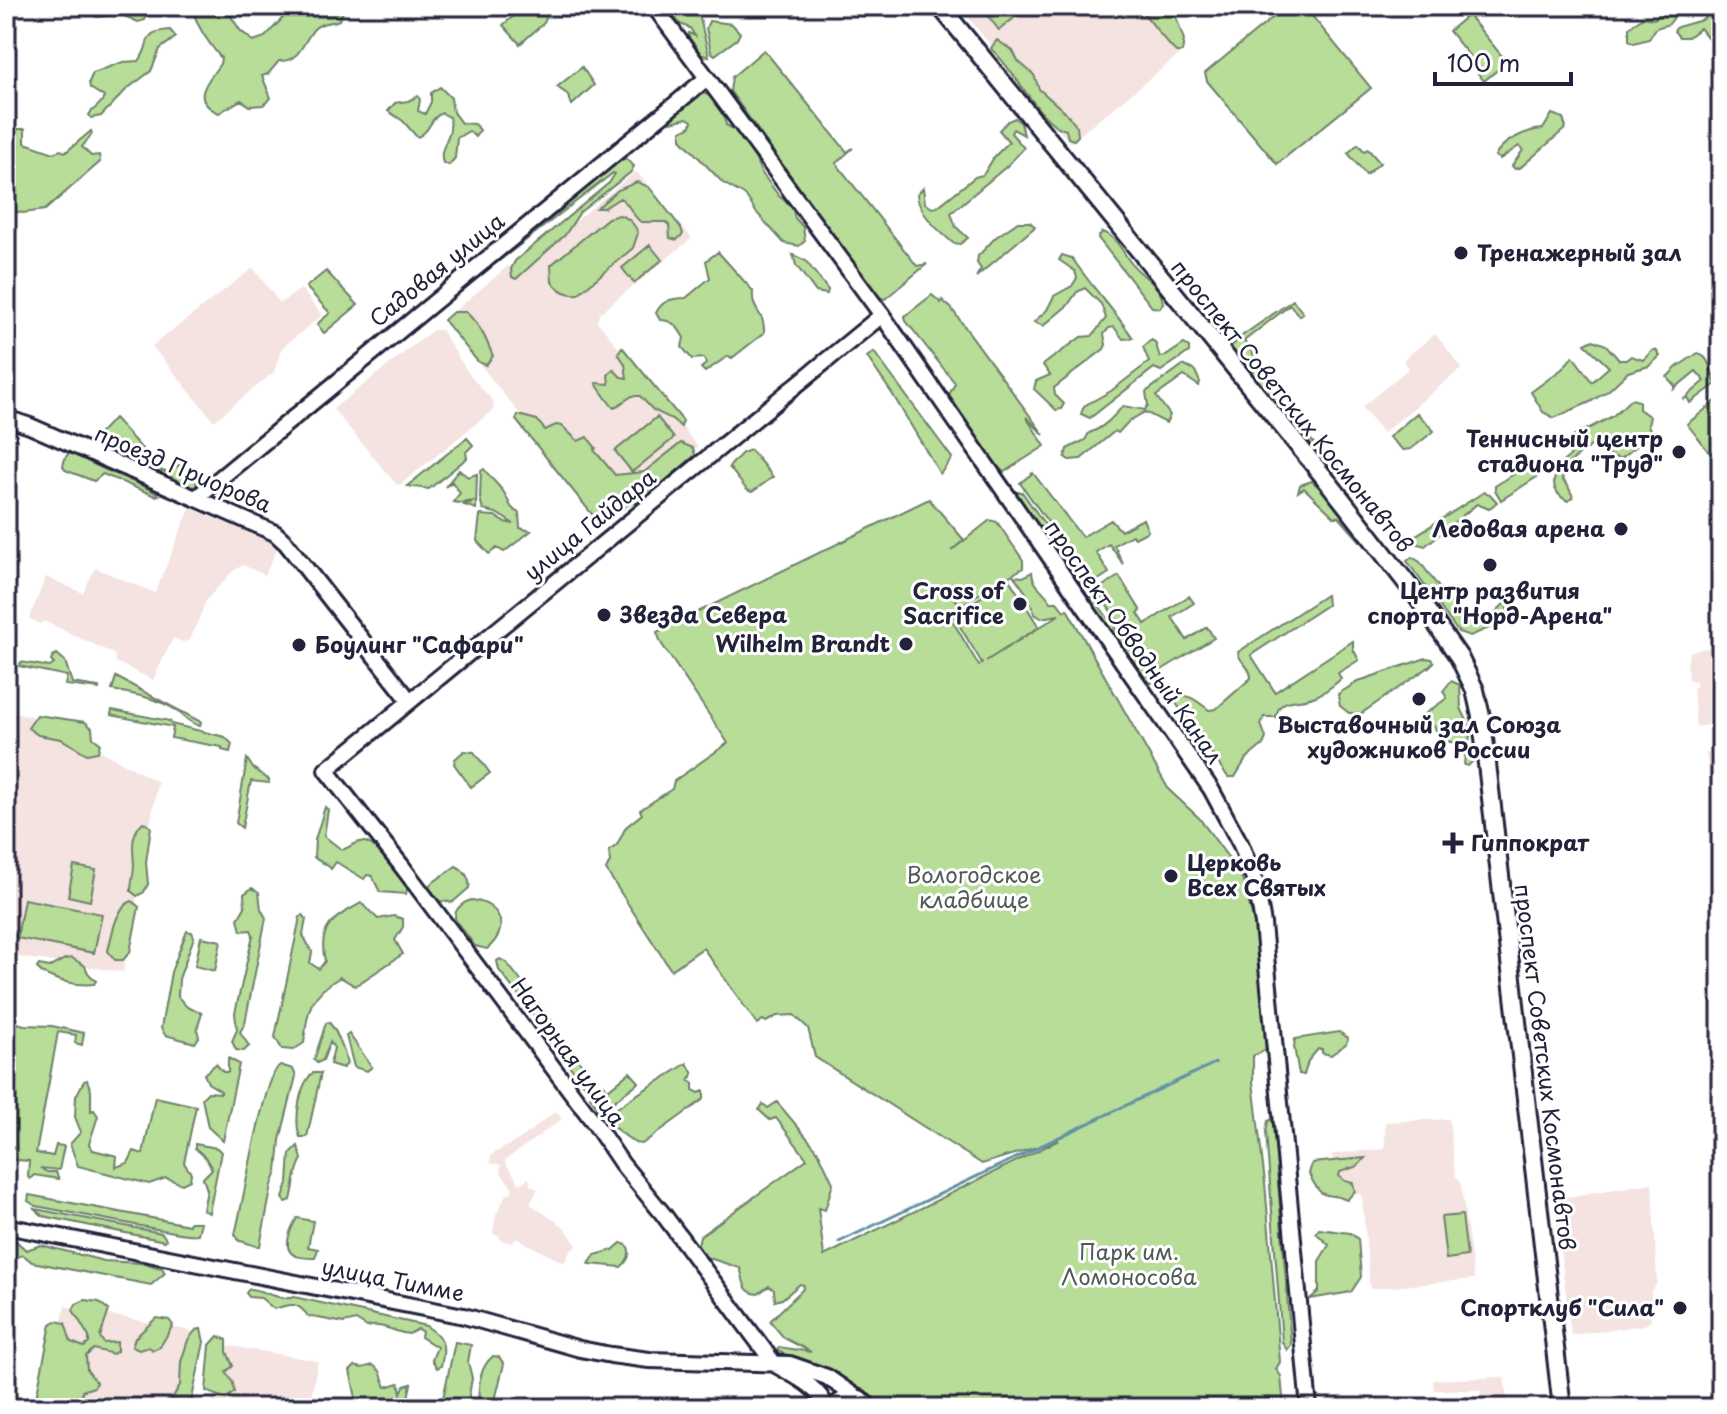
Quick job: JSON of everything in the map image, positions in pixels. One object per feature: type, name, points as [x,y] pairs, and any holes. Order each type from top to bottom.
[{"type":"main road","name":"проспект Советских Космонавтов","points":[[940,6],[1328,482],[1416,595],[1459,657],[1475,690],[1482,721],[1562,1408]]},
{"type":"main road","points":[[829,1408],[849,1397],[864,1403]]},
{"type":"street","name":"проспект Обводный Канал","points":[[654,6],[882,315],[1211,789],[1241,845],[1256,884],[1263,924],[1309,1408]]},
{"type":"street","name":"Садовая улица","points":[[196,498],[707,78]]},
{"type":"street","name":"улица Гайдара","points":[[326,770],[882,315]]},
{"type":"street","name":"проезд Приорова","points":[[6,418],[280,537],[410,701]]},
{"type":"street","name":"Нагорная улица","points":[[326,770],[403,867],[622,1164],[773,1362]]},
{"type":"street","name":"улица Тимме","points":[[6,1226],[481,1320],[611,1355],[649,1360],[773,1362],[814,1371],[864,1403]]},
{"type":"street","points":[[773,1362],[818,1392],[829,1408]]},
{"type":"shaded area","points":[[959,6],[1139,6],[1180,54],[1070,143]]},
{"type":"shaded area","points":[[636,171],[692,238],[600,313],[597,321],[698,447],[606,521],[444,320],[508,266],[515,272]]},
{"type":"shaded area","points":[[253,268],[280,303],[301,289],[322,315],[281,349],[274,372],[214,421],[152,346]]},
{"type":"shaded area","points":[[433,330],[441,330],[471,377],[494,402],[493,410],[397,485],[333,409]]},
{"type":"shaded area","points":[[1435,334],[1462,368],[1383,433],[1362,407],[1409,368],[1403,360]]},
{"type":"shaded area","points":[[190,508],[265,539],[277,548],[265,575],[243,565],[232,572],[207,599],[190,640],[183,642],[173,638],[153,680],[116,662],[114,654],[44,621],[40,624],[29,618],[46,577],[83,593],[95,568],[155,593]]},
{"type":"shaded area","points":[[1721,645],[1721,723],[1696,727],[1693,688],[1696,682],[1688,679],[1689,652]]},
{"type":"shaded area","points":[[6,712],[76,724],[93,747],[158,782],[123,972],[6,955]]},
{"type":"shaded area","points":[[1721,752],[1721,819],[1714,819],[1706,753]]},
{"type":"shaded area","points":[[556,1111],[562,1119],[504,1161],[520,1184],[529,1178],[530,1185],[538,1189],[530,1204],[564,1227],[577,1245],[564,1263],[516,1238],[513,1243],[500,1240],[500,1236],[493,1234],[496,1215],[506,1194],[510,1194],[513,1188],[500,1172],[501,1165],[490,1163],[491,1155],[520,1139]]},
{"type":"shaded area","points":[[1449,1119],[1455,1175],[1461,1184],[1474,1279],[1370,1289],[1362,1194],[1335,1195],[1332,1154],[1385,1149],[1385,1122]]},
{"type":"shaded area","points":[[1652,1183],[1657,1283],[1651,1291],[1651,1320],[1645,1325],[1571,1335],[1554,1199]]},
{"type":"shaded area","points":[[65,1306],[201,1333],[185,1408],[44,1408]]},
{"type":"shaded area","points":[[224,1345],[318,1361],[309,1408],[212,1408]]},
{"type":"shaded area","points":[[1504,1377],[1508,1405],[1483,1407],[1480,1390],[1434,1390],[1433,1380]]},
{"type":"green space","points":[[45,6],[148,6],[145,20],[138,22],[120,14],[97,17],[77,8],[51,11]]},
{"type":"green space","points":[[192,6],[231,6],[229,13],[240,30],[253,41],[265,37],[294,6],[346,6],[339,20],[318,26],[297,54],[279,61],[268,74],[262,76],[271,98],[263,105],[250,106],[241,100],[219,113],[205,102],[203,90],[221,58],[207,40]]},
{"type":"green space","points":[[525,6],[538,6],[546,18],[520,44],[503,25]]},
{"type":"green space","points":[[666,6],[697,6],[709,56],[702,55],[688,36],[689,33],[695,36],[690,28],[680,24]]},
{"type":"green space","points":[[991,6],[1029,6],[999,30],[984,11]]},
{"type":"green space","points":[[1144,6],[1173,8],[1184,40],[1182,52],[1176,52],[1141,11]]},
{"type":"green space","points":[[1287,6],[1304,6],[1371,88],[1277,164],[1207,81],[1205,73]]},
{"type":"green space","points":[[1666,6],[1694,6],[1677,14],[1669,24],[1656,28],[1649,39],[1634,43],[1629,40],[1629,28],[1642,17],[1654,19],[1667,11]]},
{"type":"green space","points":[[1719,6],[1721,55],[1700,28],[1688,37],[1679,37],[1674,31],[1677,27],[1702,20]]},
{"type":"green space","points":[[1468,15],[1507,62],[1484,81],[1473,67],[1476,64],[1449,31]]},
{"type":"green space","points":[[709,21],[732,24],[740,33],[737,39],[715,55],[711,52],[706,28]]},
{"type":"green space","points":[[170,30],[176,37],[160,49],[151,71],[127,89],[101,116],[91,118],[89,115],[104,97],[90,88],[93,73],[123,62],[139,61],[150,36]]},
{"type":"green space","points":[[997,40],[1013,51],[1018,61],[1034,75],[1039,89],[1077,127],[1078,136],[1074,140],[1068,138],[1066,130],[1037,108],[992,50]]},
{"type":"green space","points":[[764,50],[847,152],[853,148],[836,163],[917,266],[927,264],[885,299],[877,297],[730,91],[732,77]]},
{"type":"green space","points":[[582,67],[594,85],[572,105],[567,94],[557,87]]},
{"type":"green space","points":[[440,87],[451,98],[453,112],[461,123],[474,124],[480,130],[475,137],[469,131],[457,138],[455,158],[449,165],[443,163],[442,151],[450,130],[449,117],[442,113],[438,115],[417,137],[403,121],[388,111],[395,103],[418,96],[418,111],[425,114],[431,102],[431,93]]},
{"type":"green space","points":[[701,93],[719,104],[726,125],[741,133],[761,172],[779,196],[792,207],[795,218],[803,227],[805,241],[799,246],[784,243],[746,196],[723,183],[681,139],[681,131],[691,126],[692,121],[687,118],[671,122],[670,116]]},
{"type":"green space","points":[[1552,114],[1563,118],[1566,128],[1521,167],[1515,169],[1512,166],[1523,150],[1519,146],[1500,159],[1495,156],[1516,137],[1543,129]]},
{"type":"green space","points":[[1015,118],[1021,123],[1024,135],[1013,129],[1011,133],[1024,148],[951,213],[956,227],[968,238],[960,244],[953,243],[925,215],[917,194],[923,188],[925,203],[932,208],[937,207],[975,177],[983,175],[1009,142],[999,130]]},
{"type":"green space","points":[[25,129],[25,143],[54,153],[60,150],[66,152],[91,131],[82,147],[91,156],[99,155],[100,162],[45,210],[23,213],[6,209],[6,157],[15,159],[18,145],[6,140],[6,132]]},
{"type":"green space","points":[[1358,144],[1364,151],[1368,149],[1380,163],[1366,175],[1348,153]]},
{"type":"green space","points":[[626,159],[634,166],[631,172],[580,212],[565,235],[516,279],[512,277],[511,269],[515,261],[609,183],[615,174],[495,264],[619,161]]},
{"type":"green space","points":[[637,182],[649,187],[681,228],[683,234],[677,240],[670,238],[669,225],[665,222],[641,222],[620,198],[604,208],[597,208],[618,190]]},
{"type":"green space","points":[[619,215],[631,221],[638,233],[633,248],[578,294],[558,288],[552,282],[551,265],[608,218]]},
{"type":"green space","points":[[1018,222],[1030,222],[1035,227],[976,277],[981,269],[977,263],[978,256],[996,237]]},
{"type":"green space","points":[[1102,232],[1114,239],[1132,265],[1158,290],[1163,303],[1160,308],[1152,307],[1098,238]]},
{"type":"green space","points":[[650,245],[662,260],[634,283],[622,268]]},
{"type":"green space","points":[[718,252],[753,291],[764,333],[732,358],[728,356],[705,372],[701,368],[706,364],[704,358],[692,359],[682,347],[684,338],[677,327],[660,320],[656,313],[672,299],[686,298],[710,278],[706,261]]},
{"type":"green space","points":[[793,255],[806,261],[828,290],[827,294],[816,292],[796,265]]},
{"type":"green space","points":[[1062,255],[1072,258],[1133,338],[1123,339],[1114,327],[1109,328],[1104,334],[1104,349],[1054,388],[1055,395],[1064,404],[1056,410],[1034,389],[1036,381],[1050,375],[1043,365],[1081,337],[1092,336],[1106,318],[1101,304],[1085,288],[1077,292],[1068,305],[1043,326],[1034,322],[1047,310],[1054,296],[1072,286],[1077,278],[1075,271],[1059,260]]},
{"type":"green space","points":[[326,271],[358,305],[324,333],[317,324],[330,313],[306,287]]},
{"type":"green space","points":[[932,295],[951,308],[1044,435],[1026,417],[1045,446],[1004,472],[995,465],[948,397],[955,383],[906,321],[905,316]]},
{"type":"green space","points":[[1293,300],[1303,313],[1299,316],[1290,305],[1244,341],[1270,377],[1270,386],[1276,394],[1272,402],[1229,349],[1239,338]]},
{"type":"green space","points":[[453,312],[466,312],[479,328],[493,356],[486,365],[478,362],[444,320]]},
{"type":"green space","points":[[1151,340],[1155,342],[1160,357],[1184,344],[1189,347],[1189,352],[1161,371],[1154,368],[1090,418],[1081,414],[1084,406],[1111,391],[1149,362],[1143,347]]},
{"type":"green space","points":[[1593,340],[1606,345],[1619,360],[1631,356],[1643,360],[1653,350],[1660,356],[1649,366],[1628,372],[1590,402],[1554,418],[1543,412],[1531,392],[1562,369],[1573,356],[1592,382],[1609,367],[1585,344]]},
{"type":"green space","points":[[622,347],[683,421],[681,427],[653,410],[640,396],[632,396],[614,408],[608,400],[596,383],[609,384],[608,375],[613,369],[621,377],[627,378],[625,364],[618,353]]},
{"type":"green space","points":[[874,352],[952,458],[940,474],[867,357]]},
{"type":"green space","points":[[1698,353],[1708,362],[1716,384],[1690,403],[1687,397],[1683,400],[1705,381],[1696,371],[1674,389],[1667,377]]},
{"type":"green space","points":[[1183,365],[1195,371],[1199,386],[1184,376],[1156,396],[1170,415],[1166,423],[1145,412],[1129,421],[1118,433],[1115,431],[1081,459],[1069,460],[1065,457],[1067,449],[1085,440],[1089,433],[1104,425],[1123,406],[1145,410],[1148,405],[1146,392]]},
{"type":"green space","points":[[1721,397],[1721,467],[1687,424]]},
{"type":"green space","points":[[1631,399],[1639,401],[1639,409],[1650,417],[1648,425],[1652,434],[1620,459],[1601,452],[1603,441],[1569,463],[1562,479],[1573,497],[1568,501],[1556,491],[1554,485],[1560,466],[1571,455],[1565,448],[1572,437],[1613,416]]},
{"type":"green space","points":[[1417,413],[1434,431],[1411,449],[1403,450],[1389,437]]},
{"type":"green space","points":[[518,415],[537,420],[545,430],[562,426],[578,441],[587,437],[615,475],[644,472],[681,443],[693,448],[695,455],[642,501],[627,505],[606,521],[601,514],[595,518],[516,420]]},
{"type":"green space","points":[[657,417],[674,438],[632,472],[615,451]]},
{"type":"green space","points":[[114,418],[162,471],[179,465],[187,467],[197,483],[195,487],[190,488],[142,468],[93,441]]},
{"type":"green space","points":[[1303,419],[1304,432],[1326,457],[1332,455],[1339,467],[1333,472],[1325,468],[1293,429]]},
{"type":"green space","points":[[467,438],[473,445],[466,452],[467,458],[429,489],[407,486]]},
{"type":"green space","points":[[751,450],[773,477],[752,492],[729,467],[742,453]]},
{"type":"green space","points":[[69,453],[159,495],[103,474],[94,481],[65,470],[65,458]]},
{"type":"green space","points":[[1533,462],[1534,468],[1543,473],[1501,500],[1495,486]]},
{"type":"green space","points":[[484,469],[519,513],[520,528],[531,531],[504,552],[497,548],[489,554],[477,541],[480,515],[495,516],[514,524],[496,513],[483,510],[480,498],[481,471]]},
{"type":"green space","points":[[459,470],[468,477],[477,474],[476,509],[464,505],[475,501],[453,502],[460,493],[452,482],[445,487]]},
{"type":"green space","points":[[1033,473],[1082,537],[1111,520],[1121,531],[1143,519],[1148,531],[1114,545],[1123,564],[1109,544],[1096,552],[1109,573],[1092,584],[1020,483]]},
{"type":"green space","points":[[1312,481],[1364,539],[1360,541],[1339,517],[1334,517],[1304,488],[1298,492],[1300,485]]},
{"type":"green space","points":[[1016,492],[1022,492],[1086,583],[1085,586],[1081,586]]},
{"type":"green space","points":[[1484,492],[1497,502],[1489,509],[1477,504],[1425,546],[1407,541]]},
{"type":"green space","name":"Вологодское кладбище","points":[[929,499],[964,540],[951,551],[990,520],[997,522],[1023,560],[1023,568],[961,605],[954,597],[960,606],[948,613],[979,666],[982,663],[953,615],[1009,579],[1039,627],[986,661],[1059,615],[1041,618],[1035,614],[1027,594],[1014,576],[1023,577],[1032,572],[1036,584],[1051,602],[1057,602],[1064,611],[1067,609],[1169,790],[1199,818],[1241,875],[1256,929],[1266,1050],[1253,1056],[1253,1082],[1280,1362],[1276,1369],[1281,1376],[1284,1408],[882,1408],[837,1373],[777,1351],[779,1347],[811,1352],[784,1338],[770,1321],[804,1285],[800,1284],[775,1301],[774,1290],[769,1286],[758,1294],[749,1291],[744,1285],[740,1268],[706,1257],[697,1249],[700,1236],[807,1159],[776,1118],[770,1120],[759,1110],[763,1104],[768,1108],[777,1102],[818,1151],[833,1183],[825,1210],[818,1208],[824,1256],[1059,1140],[982,1164],[815,1057],[808,1028],[794,1015],[777,1016],[757,1024],[703,948],[671,970],[606,870],[610,862],[609,851],[617,845],[626,827],[642,814],[640,810],[672,789],[674,781],[728,743],[661,643],[657,632]]},
{"type":"green space","points":[[1412,557],[1420,562],[1463,620],[1471,615],[1488,619],[1505,603],[1511,619],[1470,636],[1458,632],[1407,561]]},
{"type":"green space","points":[[1119,576],[1141,611],[1138,613],[1145,624],[1189,596],[1194,603],[1172,617],[1187,640],[1207,627],[1214,638],[1155,674],[1096,590]]},
{"type":"green space","points":[[1326,595],[1327,605],[1251,655],[1275,692],[1353,641],[1353,649],[1359,660],[1338,673],[1341,679],[1324,692],[1285,703],[1276,717],[1264,717],[1261,724],[1266,738],[1263,745],[1246,759],[1235,777],[1228,777],[1173,699],[1187,696],[1209,710],[1216,709],[1251,678],[1238,652]]},
{"type":"green space","points":[[1092,596],[1152,683],[1148,682],[1092,603]]},
{"type":"green space","points":[[57,654],[65,661],[72,683],[99,689],[65,685],[67,676],[19,666],[21,662],[50,667],[54,664],[51,661],[53,656]]},
{"type":"green space","points":[[1426,658],[1434,662],[1362,713],[1349,713],[1340,706],[1338,694],[1359,681]]},
{"type":"green space","points":[[116,677],[201,722],[200,726],[160,702],[112,690]]},
{"type":"green space","points":[[1451,681],[1460,685],[1461,708],[1471,729],[1468,748],[1473,761],[1468,766],[1464,765],[1465,753],[1459,744],[1443,740],[1425,714],[1447,698],[1443,691]]},
{"type":"green space","points":[[112,710],[170,721],[171,724],[225,737],[232,744],[230,752],[222,750],[222,747],[171,738],[173,727],[111,715]]},
{"type":"green space","points":[[37,715],[85,722],[92,728],[93,738],[100,743],[98,752],[87,754],[61,739],[38,735],[28,728]]},
{"type":"green space","points":[[464,751],[474,752],[490,773],[471,787],[454,764]]},
{"type":"green space","points":[[247,759],[269,783],[251,781],[242,828],[236,823]]},
{"type":"green space","points":[[325,807],[328,810],[324,836],[342,850],[360,842],[373,846],[408,885],[406,894],[380,892],[372,876],[367,875],[364,879],[336,862],[331,869],[314,857],[315,840]]},
{"type":"green space","points":[[143,822],[151,827],[146,862],[148,884],[144,892],[137,896],[131,891],[133,842]]},
{"type":"green space","points":[[74,866],[96,870],[90,901],[68,896]]},
{"type":"green space","points":[[456,866],[466,875],[469,888],[453,902],[439,901],[428,886]]},
{"type":"green space","points":[[252,888],[259,892],[261,909],[266,918],[245,1023],[240,1032],[249,1046],[244,1051],[236,1050],[232,1041],[237,1030],[235,1013],[253,935],[251,930],[241,931],[238,919],[245,907],[244,894]]},
{"type":"green space","points":[[24,899],[102,914],[94,953],[17,938]]},
{"type":"green space","points":[[472,900],[490,907],[499,918],[499,933],[487,949],[475,946],[455,919],[460,906]]},
{"type":"green space","points":[[132,901],[139,907],[130,952],[123,960],[115,960],[108,951],[113,929],[122,909]]},
{"type":"green space","points":[[361,903],[378,919],[394,916],[403,919],[403,927],[395,940],[403,954],[355,986],[340,977],[322,990],[312,1004],[304,1043],[293,1050],[282,1049],[275,1037],[300,917],[303,915],[306,919],[303,935],[312,952],[310,963],[319,969],[325,961],[323,940],[330,925]]},
{"type":"green space","points":[[187,931],[192,932],[194,937],[179,979],[178,997],[187,1007],[202,1013],[197,1029],[199,1037],[195,1043],[165,1035],[161,1028],[171,972]]},
{"type":"green space","points":[[201,937],[221,941],[215,971],[195,966]]},
{"type":"green space","points":[[72,958],[85,966],[96,981],[94,984],[63,981],[37,968],[39,965],[50,967]]},
{"type":"green space","points":[[500,959],[507,963],[551,1020],[545,1026],[499,970],[497,961]]},
{"type":"green space","points":[[11,1021],[84,1033],[82,1045],[75,1043],[76,1035],[58,1032],[36,1153],[53,1156],[56,1145],[64,1146],[59,1170],[40,1168],[56,1172],[59,1179],[34,1175],[30,1179],[29,1161],[6,1159],[6,1066],[10,1054],[6,1040]]},
{"type":"green space","points":[[329,1022],[344,1053],[347,1064],[343,1068],[330,1064],[334,1048],[330,1042],[323,1060],[317,1063],[314,1060],[326,1023]]},
{"type":"green space","points":[[558,1032],[596,1084],[586,1087],[551,1042],[552,1036]]},
{"type":"green space","points":[[1339,1032],[1348,1038],[1346,1044],[1331,1055],[1318,1049],[1308,1061],[1304,1075],[1299,1074],[1295,1039]]},
{"type":"green space","points":[[349,1034],[372,1067],[367,1071],[354,1067],[346,1036]]},
{"type":"green space","points":[[228,1058],[239,1064],[223,1141],[208,1127],[202,1098],[208,1092],[221,1093],[208,1083],[204,1074],[216,1064],[223,1072],[228,1072]]},
{"type":"green space","points":[[687,1063],[693,1074],[689,1081],[693,1083],[693,1090],[699,1093],[704,1091],[704,1099],[642,1144],[635,1143],[612,1126],[617,1108]]},
{"type":"green space","points":[[280,1065],[293,1069],[296,1076],[280,1140],[277,1172],[260,1246],[257,1246],[239,1241],[235,1234],[260,1116]]},
{"type":"green space","points":[[630,1072],[639,1082],[600,1112],[590,1096],[604,1084],[608,1090]]},
{"type":"green space","points":[[313,1073],[321,1073],[307,1137],[300,1137],[299,1103],[304,1085]]},
{"type":"green space","points":[[87,1080],[91,1091],[91,1111],[94,1110],[98,1116],[89,1144],[93,1150],[117,1156],[116,1167],[128,1163],[134,1151],[143,1154],[155,1097],[196,1106],[184,1163],[191,1173],[190,1180],[182,1184],[166,1178],[149,1184],[78,1166],[70,1144],[81,1132],[75,1117],[76,1096]]},
{"type":"green space","points":[[1273,1119],[1291,1345],[1287,1350],[1282,1342],[1266,1132],[1268,1121]]},
{"type":"green space","points":[[195,1144],[217,1148],[221,1152],[209,1213],[203,1210],[207,1190],[203,1178],[212,1169]]},
{"type":"green space","points":[[298,1146],[302,1159],[291,1200],[286,1202],[283,1198],[288,1183],[290,1154]]},
{"type":"green space","points":[[1365,1158],[1358,1166],[1340,1172],[1339,1176],[1353,1183],[1355,1191],[1347,1200],[1322,1193],[1309,1174],[1312,1163]]},
{"type":"green space","points":[[29,1195],[189,1225],[190,1222],[201,1222],[198,1234],[181,1233],[36,1206],[28,1201]]},
{"type":"green space","points":[[35,1209],[162,1233],[166,1239],[43,1216]]},
{"type":"green space","points":[[1462,1215],[1467,1256],[1446,1259],[1441,1217]]},
{"type":"green space","points":[[297,1218],[313,1221],[308,1247],[318,1249],[315,1258],[299,1257],[290,1252],[289,1237]]},
{"type":"green space","points":[[1319,1229],[1350,1233],[1358,1239],[1361,1277],[1351,1292],[1310,1299],[1319,1291],[1319,1261],[1329,1245],[1316,1233]]},
{"type":"green space","points":[[6,1240],[16,1241],[26,1250],[41,1245],[104,1261],[140,1263],[162,1268],[165,1273],[151,1285],[32,1262],[23,1255],[15,1258],[6,1256]]},
{"type":"green space","points":[[621,1243],[627,1245],[629,1254],[621,1267],[589,1264],[595,1255],[613,1250]]},
{"type":"green space","points":[[249,1289],[426,1326],[437,1334],[442,1343],[441,1366],[437,1368],[432,1360],[437,1347],[421,1337],[422,1332],[418,1329],[409,1334],[378,1326],[367,1327],[356,1320],[344,1323],[308,1316],[293,1305],[274,1309],[261,1298],[249,1297],[246,1293]]},
{"type":"green space","points":[[85,1300],[99,1302],[109,1310],[100,1337],[104,1343],[117,1342],[117,1351],[113,1354],[94,1349],[86,1356],[87,1370],[97,1383],[82,1391],[81,1408],[34,1408],[51,1324],[56,1321],[65,1323],[71,1342],[84,1347],[89,1343],[89,1337],[73,1310],[76,1304]]},
{"type":"green space","points":[[156,1318],[169,1320],[173,1325],[160,1347],[139,1350],[132,1347],[135,1338]]},
{"type":"green space","points":[[201,1329],[204,1342],[190,1408],[167,1408],[180,1385],[181,1362],[188,1340],[196,1330]]},
{"type":"green space","points":[[218,1336],[227,1340],[227,1352],[233,1366],[226,1372],[233,1383],[234,1392],[226,1399],[206,1391],[210,1345]]},
{"type":"green space","points":[[455,1342],[471,1345],[468,1362],[472,1378],[467,1408],[441,1408]]},
{"type":"green space","points":[[493,1356],[499,1357],[504,1364],[496,1396],[497,1408],[478,1408],[481,1374]]},
{"type":"green space","points":[[373,1365],[380,1371],[386,1387],[399,1383],[401,1393],[404,1386],[411,1384],[406,1408],[399,1408],[396,1399],[378,1400],[363,1408],[354,1408],[355,1393],[350,1371],[355,1366]]},
{"type":"waterway","points":[[839,1242],[1215,1063]]},
{"type":"place","name":"Тренажерный зал","points":[[1461,253]]},
{"type":"place","name":"Теннисный центр стадиона \"Труд\"","points":[[1679,452]]},
{"type":"place","name":"Ледовая арена","points":[[1621,529]]},
{"type":"place","name":"Центр развития спорта \"Норд-Арена\"","points":[[1490,565]]},
{"type":"place","name":"Cross of Sacrifice","points":[[1020,604]]},
{"type":"place","name":"Звезда Севера","points":[[604,615]]},
{"type":"place","name":"Wilhelm Brandt","points":[[906,644]]},
{"type":"place","name":"Боулинг \"Сафари\"","points":[[299,645]]},
{"type":"place","name":"Выставочный зал Союза художников России","points":[[1419,699]]},
{"type":"place","name":"Гиппократ","points":[[1453,843]]},
{"type":"place","name":"Церковь Всех Святых","points":[[1171,876]]},
{"type":"place","name":"Спортклуб \"Сила\"","points":[[1680,1308]]},
{"type":"park label","name":"Парк им. Ломоносова","points":[[1129,1264]]}]
